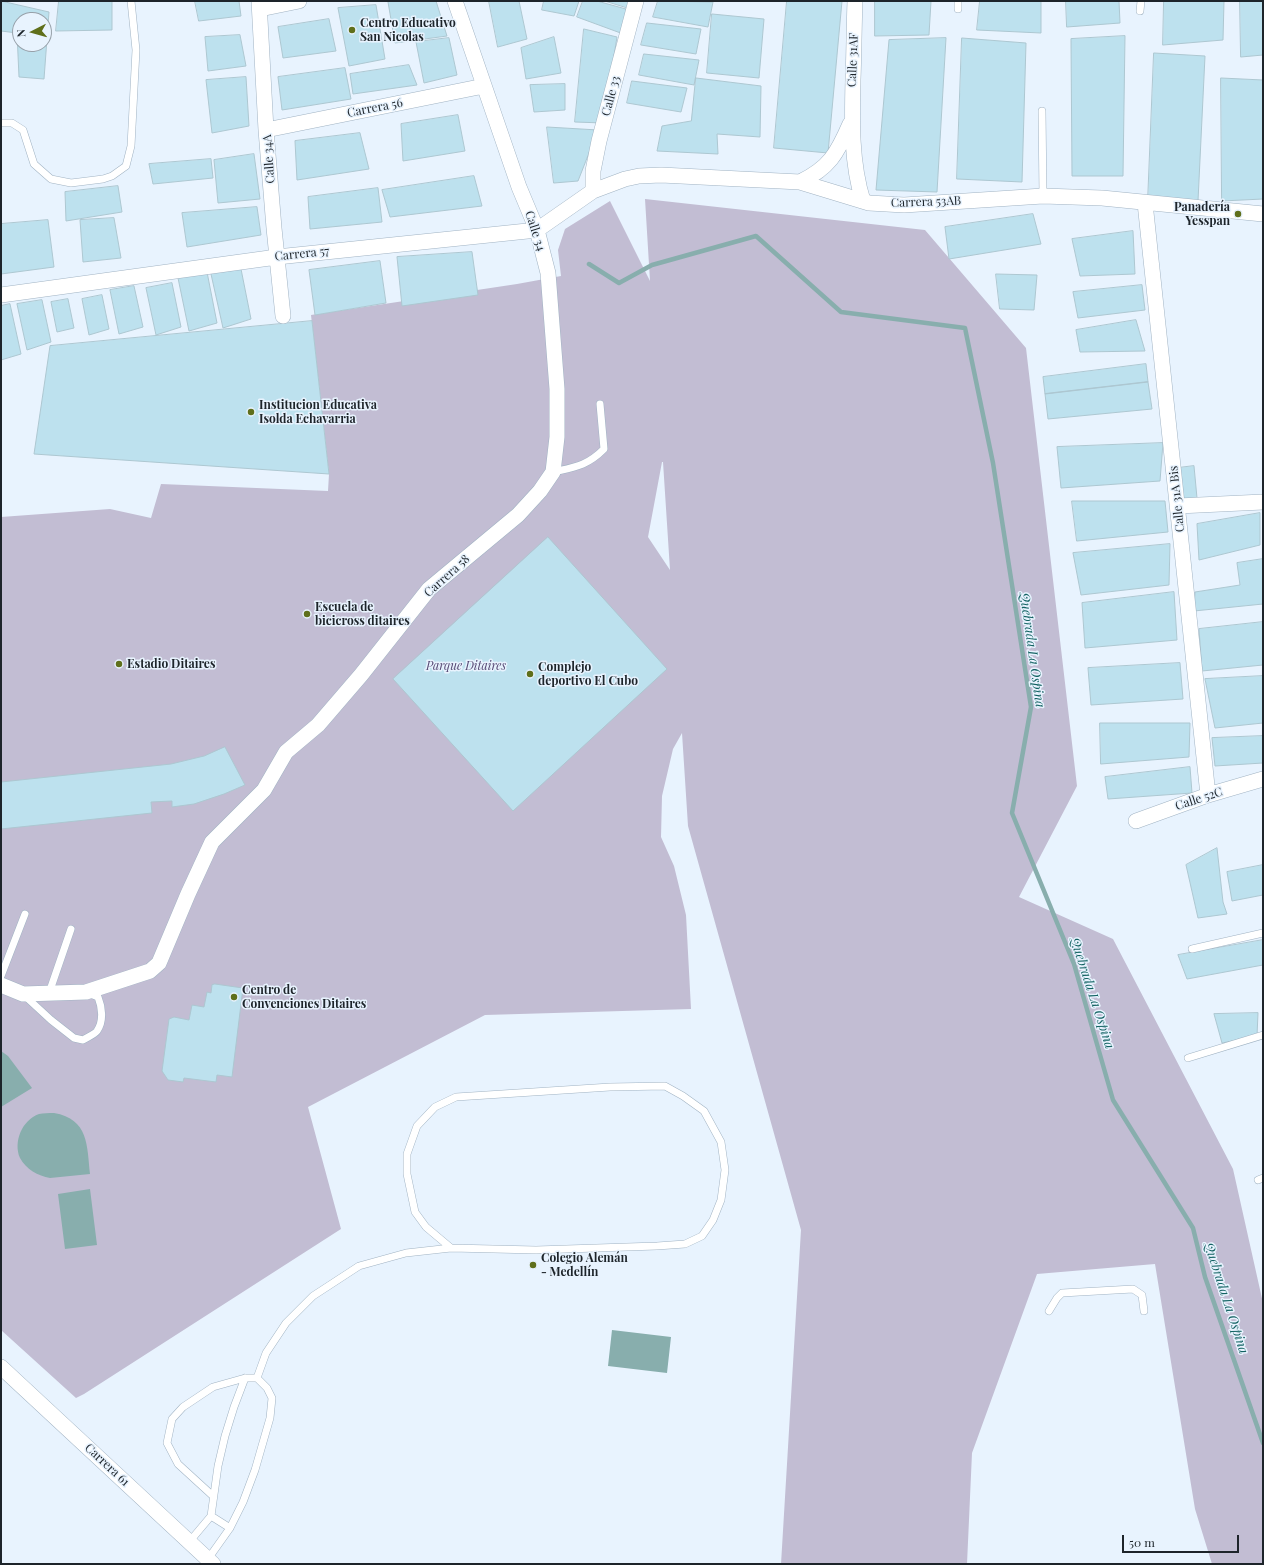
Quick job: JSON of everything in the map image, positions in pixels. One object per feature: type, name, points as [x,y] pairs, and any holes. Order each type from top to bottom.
[{"type":"street","points":[[259,5],[299,1]]},
{"type":"street","name":"Calle 34","points":[[455,1],[519,187],[537,230],[548,273],[557,389],[557,437],[553,472]]},
{"type":"street","name":"Calle 33","points":[[593,191],[594,168],[599,141],[636,1]]},
{"type":"street","name":"Calle 31AF","points":[[855,1],[852,119],[853,158],[863,201]]},
{"type":"street","name":"Calle 34A","points":[[259,5],[266,130],[283,316]]},
{"type":"street","name":"Carrera 56","points":[[266,130],[484,86]]},
{"type":"street","name":"Calle 31AF","points":[[800,182],[815,175],[828,164],[841,144],[852,119]]},
{"type":"street","points":[[594,168],[605,174],[625,179]]},
{"type":"street","name":"Carrera 53AB","points":[[593,191],[625,179],[640,176],[661,175],[800,182],[863,201],[904,205],[1043,196],[1102,198],[1263,214]]},
{"type":"street","name":"Carrera 57","points":[[1,295],[277,257],[537,230],[593,191]]},
{"type":"street","name":"Calle 31A Bis","points":[[1145,202],[1208,795]]},
{"type":"street","name":"Carrera 58","points":[[23,994],[86,992],[150,971],[159,963],[212,842],[264,790],[286,752],[318,725],[361,675],[429,589],[518,515],[540,491],[553,472]]},
{"type":"street","points":[[1178,506],[1263,502]]},
{"type":"street","name":"Calle 52C","points":[[1136,821],[1208,795],[1263,779]]},
{"type":"street","points":[[1,985],[23,994]]},
{"type":"street","name":"Carrera 61","points":[[1,1367],[210,1561]]},
{"type":"lane","points":[[1,123],[12,123],[23,130],[34,164],[51,179],[71,183],[104,179],[112,176],[126,166],[131,146],[136,50],[131,1]]},
{"type":"lane","points":[[958,1],[958,9]]},
{"type":"lane","points":[[1140,11],[1141,1]]},
{"type":"lane","points":[[1042,111],[1043,196]]},
{"type":"lane","points":[[553,472],[593,460],[604,449],[600,404]]},
{"type":"lane","points":[[1,976],[25,914]]},
{"type":"lane","points":[[48,994],[71,929]]},
{"type":"lane","points":[[1192,949],[1263,933]]},
{"type":"lane","points":[[23,994],[68,1034],[74,1038],[83,1040],[97,1032],[102,1020],[102,1006],[98,997],[86,992]]},
{"type":"lane","points":[[1188,1058],[1263,1035]]},
{"type":"lane","points":[[257,1378],[266,1353],[286,1324],[313,1296],[359,1266],[406,1254],[451,1248],[536,1250],[657,1246],[685,1244],[702,1236],[713,1220],[721,1200],[724,1170],[721,1142],[704,1111],[683,1096],[664,1086],[610,1087],[456,1097],[435,1107],[417,1126],[407,1154],[408,1185],[414,1212],[426,1227],[451,1248]]},
{"type":"lane","points":[[1049,1311],[1062,1293],[1133,1289],[1142,1295],[1144,1311]]},
{"type":"lane","points":[[190,1542],[211,1516],[213,1496],[225,1436],[245,1378]]},
{"type":"lane","points":[[210,1561],[230,1528],[246,1496],[270,1418],[272,1398],[267,1388],[257,1378],[245,1378],[213,1387],[183,1407],[172,1419],[167,1443],[178,1464],[213,1496]]},
{"type":"lane","points":[[211,1516],[230,1528]]},
{"type":"green space","name":"Parque Ditaires","points":[[645,199],[925,230],[1026,348],[1077,786],[1019,897],[1113,939],[1233,1169],[1263,1303],[1263,1564],[1212,1564],[1195,1509],[1155,1264],[1037,1274],[972,1453],[967,1564],[781,1564],[801,1230],[688,826],[682,733],[673,749],[662,796],[661,837],[674,866],[686,915],[691,1009],[485,1015],[308,1107],[341,1229],[76,1398],[1,1330],[1,517],[110,509],[151,518],[161,484],[328,491],[329,474],[311,315],[561,276],[558,250],[565,229],[610,201],[650,281]],"holes":[[[663,462],[670,570],[648,537]]]},
{"type":"shaded area","points":[[1,1051],[8,1056],[32,1088],[1,1107]]},
{"type":"shaded area","points":[[54,1113],[65,1116],[74,1121],[80,1128],[87,1144],[90,1174],[50,1178],[37,1174],[29,1169],[20,1158],[18,1152],[18,1139],[24,1126],[33,1117],[39,1114]]},
{"type":"shaded area","points":[[90,1189],[97,1245],[65,1249],[58,1194]]},
{"type":"shaded area","points":[[612,1330],[671,1337],[667,1373],[608,1366]]},
{"type":"building","points":[[1,1],[49,12],[12,12],[12,32],[1,31]]},
{"type":"building","points":[[59,1],[112,1],[112,30],[56,31]]},
{"type":"building","points":[[195,1],[239,1],[241,16],[199,21]]},
{"type":"building","points":[[436,1],[447,36],[395,43],[388,2]]},
{"type":"building","points":[[489,1],[519,1],[527,39],[498,47]]},
{"type":"building","points":[[544,1],[579,1],[574,16],[542,10]]},
{"type":"building","points":[[583,1],[597,1],[633,11],[626,35],[577,17]]},
{"type":"building","points":[[605,1],[633,1],[632,9]]},
{"type":"building","points":[[658,1],[713,2],[708,27],[653,17]]},
{"type":"building","points":[[787,1],[842,1],[828,153],[774,148]]},
{"type":"building","points":[[875,1],[931,1],[929,35],[875,36]]},
{"type":"building","points":[[980,1],[1041,1],[1041,33],[977,30]]},
{"type":"building","points":[[1066,1],[1119,1],[1120,23],[1067,27]]},
{"type":"building","points":[[1164,1],[1224,1],[1223,40],[1163,45]]},
{"type":"building","points":[[1240,1],[1263,1],[1263,55],[1241,57]]},
{"type":"building","points":[[376,5],[385,59],[349,66],[338,8]]},
{"type":"building","points":[[712,14],[764,19],[759,78],[707,73]]},
{"type":"building","points":[[329,19],[336,51],[283,58],[278,27]]},
{"type":"building","points":[[647,23],[701,29],[696,54],[641,45]]},
{"type":"building","points":[[584,29],[617,37],[603,123],[575,122]]},
{"type":"building","points":[[240,35],[246,66],[208,71],[205,37]]},
{"type":"building","points":[[1125,36],[1123,176],[1072,176],[1071,39]]},
{"type":"building","points":[[554,37],[561,73],[526,79],[521,48]]},
{"type":"building","points":[[449,38],[457,75],[424,83],[416,42]]},
{"type":"building","points":[[946,38],[937,192],[876,190],[889,40]]},
{"type":"building","points":[[962,38],[1026,43],[1022,182],[957,179]]},
{"type":"building","points":[[18,52],[46,52],[44,79],[19,77]]},
{"type":"building","points":[[1154,53],[1205,56],[1198,201],[1148,201]]},
{"type":"building","points":[[644,54],[699,60],[694,85],[639,75]]},
{"type":"building","points":[[409,65],[417,85],[353,94],[350,74]]},
{"type":"building","points":[[345,68],[351,99],[282,110],[278,77]]},
{"type":"building","points":[[246,77],[249,126],[212,133],[206,80]]},
{"type":"building","points":[[696,78],[761,86],[760,137],[717,134],[718,154],[657,151],[662,126],[691,121]]},
{"type":"building","points":[[1221,78],[1263,80],[1263,199],[1222,201]]},
{"type":"building","points":[[632,81],[687,88],[681,112],[627,103]]},
{"type":"building","points":[[565,84],[565,110],[534,112],[530,85]]},
{"type":"building","points":[[458,115],[465,151],[403,161],[401,124]]},
{"type":"building","points":[[547,127],[598,130],[578,181],[554,183]]},
{"type":"building","points":[[360,133],[369,169],[297,180],[295,141]]},
{"type":"building","points":[[254,154],[260,199],[218,203],[214,160]]},
{"type":"building","points":[[211,159],[213,178],[153,184],[149,164]]},
{"type":"building","points":[[474,176],[482,206],[390,217],[382,190]]},
{"type":"building","points":[[118,186],[122,212],[66,221],[65,192]]},
{"type":"building","points":[[378,188],[382,222],[310,229],[308,197]]},
{"type":"building","points":[[257,207],[261,235],[187,247],[182,213]]},
{"type":"building","points":[[1033,214],[1041,244],[949,259],[945,227]]},
{"type":"building","points":[[114,218],[121,258],[83,262],[80,220]]},
{"type":"building","points":[[48,220],[54,267],[1,274],[1,224]]},
{"type":"building","points":[[1133,231],[1135,274],[1080,276],[1072,239]]},
{"type":"building","points":[[472,252],[478,295],[402,306],[397,257]]},
{"type":"building","points":[[380,261],[386,303],[315,315],[309,270]]},
{"type":"building","points":[[241,269],[251,319],[223,328],[211,274]]},
{"type":"building","points":[[207,272],[217,323],[189,331],[178,278]]},
{"type":"building","points":[[996,274],[1037,275],[1034,310],[1000,309]]},
{"type":"building","points":[[172,283],[181,327],[156,335],[146,288]]},
{"type":"building","points":[[1142,285],[1145,310],[1078,318],[1073,292]]},
{"type":"building","points":[[134,286],[143,327],[119,334],[110,290]]},
{"type":"building","points":[[102,295],[109,329],[89,335],[82,299]]},
{"type":"building","points":[[68,299],[74,328],[57,332],[51,302]]},
{"type":"building","points":[[42,300],[51,342],[27,350],[17,304]]},
{"type":"building","points":[[10,304],[21,354],[1,360],[1,306]]},
{"type":"building","points":[[1136,320],[1145,351],[1080,352],[1076,330]]},
{"type":"building","points":[[312,321],[329,474],[34,454],[50,346]]},
{"type":"building","points":[[1146,364],[1148,382],[1045,394],[1043,377]]},
{"type":"building","points":[[1148,382],[1152,409],[1048,419],[1045,394]]},
{"type":"building","points":[[1163,443],[1160,481],[1061,488],[1057,447]]},
{"type":"building","points":[[1194,466],[1197,498],[1181,499],[1178,468]]},
{"type":"building","points":[[1072,501],[1165,501],[1168,532],[1077,541]]},
{"type":"building","points":[[1260,513],[1260,545],[1199,560],[1197,524]]},
{"type":"building","name":"Complejo deportivo El Cubo","points":[[548,537],[667,669],[513,811],[393,679]]},
{"type":"building","points":[[1170,544],[1169,585],[1081,595],[1073,553]]},
{"type":"building","points":[[1263,559],[1263,604],[1194,611],[1195,592],[1240,585],[1237,563]]},
{"type":"building","points":[[1174,592],[1177,640],[1085,648],[1082,603]]},
{"type":"building","points":[[1263,622],[1263,665],[1202,671],[1199,629]]},
{"type":"building","points":[[1180,663],[1183,699],[1091,705],[1088,668]]},
{"type":"building","points":[[1263,676],[1263,723],[1215,728],[1205,679]]},
{"type":"building","points":[[1100,723],[1190,723],[1189,757],[1101,764]]},
{"type":"building","points":[[1263,736],[1263,763],[1215,766],[1212,738]]},
{"type":"building","points":[[225,747],[245,785],[224,794],[194,804],[172,807],[172,801],[151,802],[152,813],[1,829],[1,782],[171,764],[204,756]]},
{"type":"building","points":[[1190,767],[1192,793],[1108,799],[1105,777]]},
{"type":"building","points":[[1217,848],[1223,902],[1227,914],[1198,918],[1186,865]]},
{"type":"building","points":[[1263,865],[1263,895],[1232,901],[1227,872]]},
{"type":"building","points":[[1263,940],[1263,965],[1187,979],[1178,955]]},
{"type":"building","points":[[215,984],[243,988],[232,1077],[217,1075],[216,1082],[184,1078],[183,1082],[168,1080],[162,1071],[169,1019],[174,1017],[189,1020],[192,1005],[204,1007],[207,992],[211,993],[212,985]]},
{"type":"building","points":[[1258,1013],[1257,1036],[1222,1043],[1214,1014]]},
{"type":"waterway","name":"Quebrada La Ospina","points":[[589,264],[619,283],[652,265],[756,236],[841,312],[965,328],[993,463],[1031,707],[1012,813],[1074,964],[1113,1100],[1193,1228],[1205,1277],[1263,1443]]},
{"type":"place","name":"Centro Educativo San Nicolas","points":[[352,30]]},
{"type":"place","name":"Panadería Yesspan","points":[[1238,214]]},
{"type":"place","name":"Institucion Educativa Isolda Echavarria","points":[[251,412]]},
{"type":"place","name":"Escuela de bicicross ditaires","points":[[307,614]]},
{"type":"place","name":"Estadio Ditaires","points":[[119,664]]},
{"type":"place","name":"Complejo deportivo El Cubo","points":[[530,674]]},
{"type":"place","name":"Centro de Convenciones Ditaires","points":[[234,997]]},
{"type":"place","name":"Colegio Alemán - Medellín","points":[[533,1265]]}]
